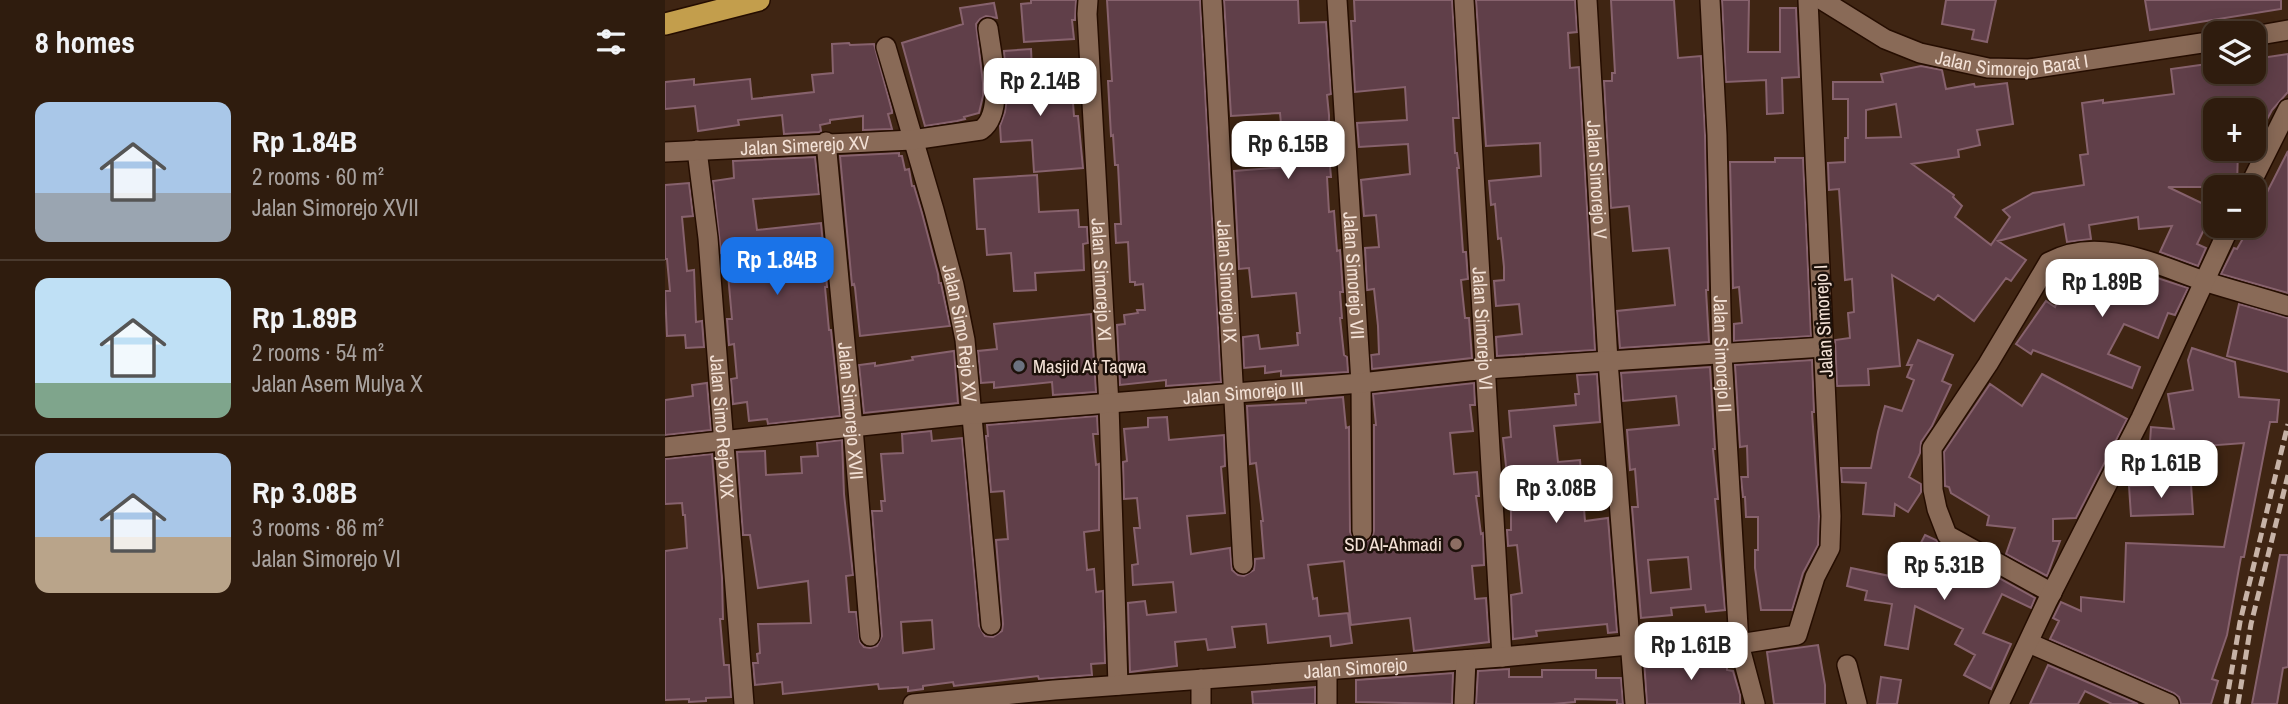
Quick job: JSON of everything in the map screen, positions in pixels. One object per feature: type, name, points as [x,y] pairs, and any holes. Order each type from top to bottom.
[{"type":"highway","points":[[665,24],[759,0]]},
{"type":"street","name":"Jalan Simorejo XI","points":[[1088,0],[1087,28],[1109,405],[1106,692]]},
{"type":"street","name":"Jalan Simorejo IX","points":[[1212,0],[1243,564]]},
{"type":"street","name":"Jalan Simorejo VII","points":[[1338,0],[1361,383],[1362,531]]},
{"type":"street","name":"Jalan Simorejo VI","points":[[1464,0],[1502,657]]},
{"type":"street","name":"Jalan Simorejo V","points":[[1587,0],[1608,361],[1635,704]]},
{"type":"street","name":"Jalan Simorejo II","points":[[1710,0],[1717,135],[1722,354],[1739,644],[1755,704]]},
{"type":"street","name":"Jalan Simorejo I","points":[[1797,635],[1815,577],[1830,548],[1831,516],[1808,0]]},
{"type":"street","name":"Jalan Simorejo Barat I","points":[[1822,0],[1885,39],[1920,52],[1988,68],[2029,69],[2203,43]]},
{"type":"street","name":"Jalan Simerejo XV","points":[[665,152],[826,142],[912,140],[985,128],[994,109],[995,95],[988,28]]},
{"type":"street","points":[[2266,34],[2288,30]]},
{"type":"street","name":"Jalan Simo Rejo XV","points":[[885,47],[954,285],[965,340],[991,625]]},
{"type":"street","points":[[2255,175],[2288,109]]},
{"type":"street","name":"Jalan Simorejo XVII","points":[[826,142],[870,636]]},
{"type":"street","name":"Jalan Simo Rejo XIX","points":[[697,150],[708,238],[744,704]]},
{"type":"street","points":[[1999,704],[2141,418],[2224,238]]},
{"type":"street","points":[[2052,593],[1947,535],[1933,490],[1932,448],[1988,363],[2049,262],[2077,253],[2105,251],[2128,255],[2288,306]]},
{"type":"street","name":"Jalan Simorejo III","points":[[665,447],[973,414],[1361,383],[1487,369],[1824,347]]},
{"type":"street","name":"Jalan Simorejo","points":[[913,704],[1106,692],[1201,679],[1629,645],[1739,644],[1797,635]]},
{"type":"street","points":[[2029,643],[2169,704]]},
{"type":"street","points":[[1464,704],[1466,660]]},
{"type":"street","points":[[1847,665],[1857,704]]},
{"type":"street","points":[[1327,670],[1327,704]]},
{"type":"street","points":[[1201,679],[1201,704]]},
{"type":"building","points":[[1031,0],[1076,0],[1075,20],[1072,20],[1074,39],[1024,42],[1021,4],[1031,3]]},
{"type":"building","points":[[1107,0],[1200,0],[1221,382],[1166,386],[1166,380],[1120,385],[1117,325],[1125,324],[1124,315],[1145,310],[1143,284],[1135,285],[1135,282],[1130,282],[1128,242],[1116,243],[1115,224],[1121,224],[1118,165],[1115,165],[1113,135],[1111,136],[1108,81],[1112,81]]},
{"type":"building","points":[[1224,0],[1298,0],[1299,23],[1326,22],[1331,94],[1327,95],[1329,121],[1326,122],[1331,177],[1327,177],[1329,212],[1334,211],[1337,251],[1340,250],[1343,292],[1340,292],[1340,318],[1348,372],[1281,376],[1281,371],[1265,373],[1265,366],[1244,368],[1243,337],[1258,335],[1260,349],[1298,345],[1297,333],[1300,333],[1296,293],[1252,297],[1249,268],[1239,269],[1234,171],[1285,167],[1280,113],[1231,116]]},
{"type":"building","points":[[1354,0],[1452,0],[1459,118],[1453,118],[1455,153],[1459,168],[1463,252],[1466,252],[1468,279],[1461,280],[1465,318],[1469,318],[1472,358],[1372,369],[1371,355],[1379,354],[1378,326],[1374,289],[1367,290],[1365,248],[1379,247],[1376,215],[1364,216],[1361,180],[1410,174],[1408,144],[1359,147],[1357,123],[1407,120],[1405,87],[1355,92],[1351,21],[1355,21]]},
{"type":"building","points":[[1476,0],[1575,0],[1577,32],[1568,33],[1570,68],[1579,67],[1595,350],[1497,356],[1496,337],[1522,334],[1519,304],[1496,306],[1494,281],[1504,280],[1504,267],[1495,204],[1491,205],[1489,181],[1541,176],[1540,143],[1486,146]]},
{"type":"building","points":[[1611,0],[1674,0],[1678,58],[1701,56],[1709,342],[1620,348],[1617,311],[1675,305],[1669,248],[1633,251],[1629,206],[1611,208],[1604,81],[1612,81],[1612,73],[1615,73]]},
{"type":"building","points":[[1722,0],[1749,0],[1748,52],[1780,52],[1780,8],[1796,8],[1799,77],[1782,78],[1783,113],[1767,114],[1766,80],[1726,82]]},
{"type":"building","points":[[1946,0],[1996,0],[1987,42],[1972,39],[1974,30],[1942,24]]},
{"type":"building","points":[[2145,0],[2281,0],[2281,9],[2150,30]]},
{"type":"building","points":[[994,3],[997,18],[986,16],[976,24],[983,83],[979,113],[957,121],[925,126],[902,43],[963,24],[960,8]]},
{"type":"building","points":[[832,44],[874,44],[892,111],[888,114],[892,129],[863,130],[863,116],[830,120],[830,123],[820,125],[819,132],[784,134],[782,115],[738,120],[739,125],[698,131],[695,106],[665,109],[665,82],[694,79],[694,85],[750,79],[752,99],[814,92],[812,75],[833,73]]},
{"type":"building","points":[[1031,49],[1033,92],[1072,89],[1074,116],[1078,116],[1083,168],[1034,172],[1032,140],[1001,142],[1000,126],[1007,97],[1004,51]]},
{"type":"building","points":[[2288,54],[2288,92],[2266,121],[2266,98],[2203,98],[2203,161],[2238,161],[2237,175],[2203,175],[2203,187],[2168,187],[2203,204],[2203,232],[2197,244],[2206,248],[2198,266],[2160,252],[2172,226],[2139,229],[2138,217],[2089,225],[2091,239],[2067,242],[2064,224],[1998,241],[2026,260],[2011,281],[2006,278],[1974,321],[1938,295],[1934,300],[1892,275],[1900,366],[1868,369],[1869,385],[1837,386],[1835,340],[1850,338],[1848,313],[1854,312],[1852,279],[1845,280],[1839,189],[1829,190],[1828,163],[1845,162],[1845,138],[1848,138],[1848,99],[1833,99],[1833,82],[1883,82],[1881,74],[1921,66],[1942,70],[1946,89],[1974,84],[1975,87],[2007,83],[2013,124],[1977,130],[1980,145],[1958,150],[1959,157],[1912,164],[1954,195],[1962,206],[1955,217],[1991,245],[2010,217],[2003,210],[2033,193],[2084,185],[2080,155],[2088,154],[2082,103],[2174,94],[2171,69],[2203,65],[2203,84],[2266,84],[2266,57]],"holes":[[[1896,104],[1901,137],[1866,138],[1866,110]]]},
{"type":"building","points":[[2288,151],[2288,293],[2221,274],[2234,248],[2237,249],[2243,238],[2266,238],[2266,194]]},
{"type":"building","points":[[899,153],[905,170],[909,169],[922,213],[950,326],[860,336],[855,288],[854,284],[852,285],[840,156]]},
{"type":"building","points":[[815,157],[819,194],[753,199],[757,230],[821,223],[829,330],[840,416],[768,424],[767,419],[749,421],[747,402],[733,404],[731,379],[737,378],[734,344],[729,345],[727,319],[732,319],[726,252],[721,253],[713,181],[734,178],[733,161]]},
{"type":"building","points":[[1775,158],[1803,158],[1811,336],[1734,341],[1734,324],[1742,323],[1739,287],[1733,288],[1730,162],[1775,162]]},
{"type":"building","points":[[1037,175],[1039,212],[1078,210],[1079,227],[1087,227],[1088,243],[1083,244],[1084,270],[1035,273],[1036,290],[1014,291],[1011,253],[987,255],[985,229],[977,229],[974,179]]},
{"type":"building","points":[[689,183],[693,216],[682,217],[687,271],[694,270],[696,322],[702,321],[704,347],[686,348],[685,335],[667,336],[665,291],[670,291],[665,259],[665,185]]},
{"type":"building","points":[[2100,264],[2116,270],[2117,266],[2127,268],[2188,288],[2175,315],[2168,313],[2158,338],[2124,324],[2108,354],[2140,367],[2132,388],[2033,350],[2031,354],[2016,344],[2046,301],[2055,307],[2071,269],[2093,279]]},
{"type":"building","points":[[2239,304],[2288,318],[2288,372],[2227,356]]},
{"type":"building","points":[[1091,314],[1096,392],[1053,395],[1052,382],[994,388],[994,382],[981,383],[978,351],[997,349],[994,324]]},
{"type":"building","points":[[1918,340],[1953,355],[1942,381],[1951,385],[1932,426],[1921,442],[1920,453],[1909,477],[1921,484],[1921,492],[1908,512],[1895,504],[1894,516],[1863,514],[1866,483],[1842,482],[1841,468],[1871,468],[1885,406],[1902,411],[1914,380],[1907,377],[1912,365],[1907,365]]},
{"type":"building","points":[[2192,348],[2235,362],[2239,397],[2279,400],[2277,422],[2270,422],[2227,635],[2212,679],[2218,681],[2211,704],[2181,704],[2174,693],[2050,639],[2059,621],[2053,618],[2061,602],[2081,611],[2081,597],[2124,602],[2126,543],[2224,547],[2244,443],[2177,448],[2176,444],[2150,442],[2151,427],[2174,429],[2168,394],[2193,390],[2188,360]]},
{"type":"building","points":[[954,351],[958,403],[864,413],[859,365],[875,363],[875,366]]},
{"type":"building","points":[[1812,360],[1818,545],[1803,573],[1792,610],[1761,610],[1755,568],[1758,517],[1746,517],[1741,477],[1748,477],[1747,446],[1740,447],[1735,365]]},
{"type":"building","points":[[1710,367],[1718,499],[1715,499],[1725,610],[1706,612],[1705,605],[1671,608],[1672,615],[1641,618],[1632,507],[1638,507],[1635,469],[1630,470],[1627,430],[1679,425],[1676,396],[1623,401],[1621,373]],"holes":[[[1688,557],[1691,589],[1651,593],[1648,560]]]},
{"type":"building","points":[[1597,374],[1600,422],[1554,426],[1558,462],[1580,460],[1585,521],[1608,518],[1617,632],[1608,633],[1607,624],[1536,631],[1537,636],[1513,639],[1511,595],[1522,593],[1517,545],[1508,546],[1507,530],[1511,530],[1511,512],[1503,438],[1511,437],[1509,411],[1576,405],[1575,394],[1579,394],[1577,375]]},
{"type":"building","points":[[2042,374],[2127,419],[2076,518],[2053,519],[2053,541],[2060,541],[2047,576],[2006,554],[2015,528],[1987,525],[1989,516],[1951,493],[1949,487],[1945,486],[1944,452],[1990,384],[2022,406]]},
{"type":"building","points":[[707,383],[711,430],[665,435],[665,400],[693,396],[692,385]]},
{"type":"building","points":[[1474,383],[1475,405],[1470,405],[1473,431],[1450,433],[1454,474],[1477,472],[1479,496],[1476,496],[1481,534],[1483,533],[1484,565],[1472,566],[1475,599],[1486,598],[1489,642],[1414,651],[1410,618],[1351,625],[1344,561],[1308,565],[1313,599],[1317,598],[1319,616],[1348,613],[1352,643],[1331,646],[1330,636],[1268,643],[1266,624],[1232,627],[1235,647],[1208,650],[1206,639],[1175,642],[1177,666],[1130,672],[1128,603],[1145,601],[1147,615],[1176,612],[1173,582],[1133,585],[1132,565],[1138,564],[1134,528],[1140,528],[1137,498],[1124,499],[1123,462],[1127,461],[1124,429],[1148,427],[1148,418],[1167,417],[1169,440],[1224,435],[1225,466],[1221,467],[1225,513],[1187,516],[1191,554],[1230,548],[1232,570],[1244,576],[1254,570],[1255,559],[1264,558],[1263,521],[1256,463],[1250,464],[1247,406],[1306,403],[1306,400],[1343,397],[1346,428],[1349,427],[1350,532],[1355,541],[1363,543],[1372,538],[1374,531],[1376,425],[1373,394]]},
{"type":"building","points":[[1097,416],[1098,434],[1093,434],[1096,465],[1099,464],[1099,530],[1084,532],[1087,570],[1094,569],[1096,592],[1103,591],[1105,663],[1091,664],[1092,675],[1039,679],[1038,676],[954,686],[953,682],[908,691],[908,687],[879,689],[878,684],[783,694],[782,682],[755,685],[753,663],[758,663],[757,654],[760,653],[758,624],[811,623],[808,581],[758,588],[750,535],[743,535],[737,452],[765,451],[766,475],[802,473],[801,457],[818,456],[817,443],[842,440],[844,494],[853,575],[846,576],[849,612],[856,612],[860,642],[864,647],[870,648],[877,646],[882,636],[872,511],[882,511],[881,501],[885,501],[881,454],[903,453],[902,434],[931,431],[932,441],[962,438],[979,626],[985,636],[993,637],[1002,631],[1003,624],[996,540],[1008,539],[1004,491],[991,492],[987,425]],"holes":[[[932,620],[934,649],[903,653],[901,622]]]},
{"type":"building","points":[[712,454],[722,578],[723,619],[720,619],[724,665],[729,665],[731,697],[689,702],[689,699],[665,700],[665,551],[687,548],[682,503],[665,504],[665,459]]},
{"type":"building","points":[[2191,484],[2193,514],[2131,516],[2129,486]]},
{"type":"building","points":[[1925,535],[2035,598],[2031,608],[2002,594],[1983,633],[2011,644],[1991,689],[1964,675],[1975,655],[1955,644],[1963,629],[1915,606],[1908,649],[1885,645],[1892,604],[1865,600],[1867,591],[1847,586],[1851,568],[1890,576],[1903,552],[1913,558]]},
{"type":"building","points":[[2280,555],[2288,555],[2288,667],[2283,668],[2277,704],[2252,704]]},
{"type":"building","points":[[1818,645],[1825,685],[1825,704],[1774,704],[1767,652]]},
{"type":"building","points":[[1704,657],[1727,657],[1727,670],[1733,671],[1740,704],[1647,704],[1644,660],[1704,660]]},
{"type":"building","points":[[2048,665],[2138,704],[2112,704],[2085,691],[2078,704],[2030,704]]},
{"type":"building","points":[[1509,669],[1509,677],[1542,677],[1542,670],[1596,670],[1596,678],[1621,678],[1623,704],[1617,704],[1617,700],[1575,699],[1575,702],[1553,704],[1476,704],[1478,671]]},
{"type":"building","points":[[1453,673],[1452,704],[1356,702],[1356,680]]},
{"type":"building","points":[[1881,677],[1901,680],[1897,704],[1877,704]]},
{"type":"building","points":[[1315,687],[1315,704],[1253,704],[1252,692]]},
{"type":"railway","points":[[2226,704],[2240,622],[2288,424]]},
{"type":"railway","points":[[2238,704],[2251,624],[2288,475]]},
{"type":"place","name":"Masjid At Taqwa","points":[[1019,366]]},
{"type":"place","name":"SD Al-Ahmadi","points":[[1456,544]]}]
